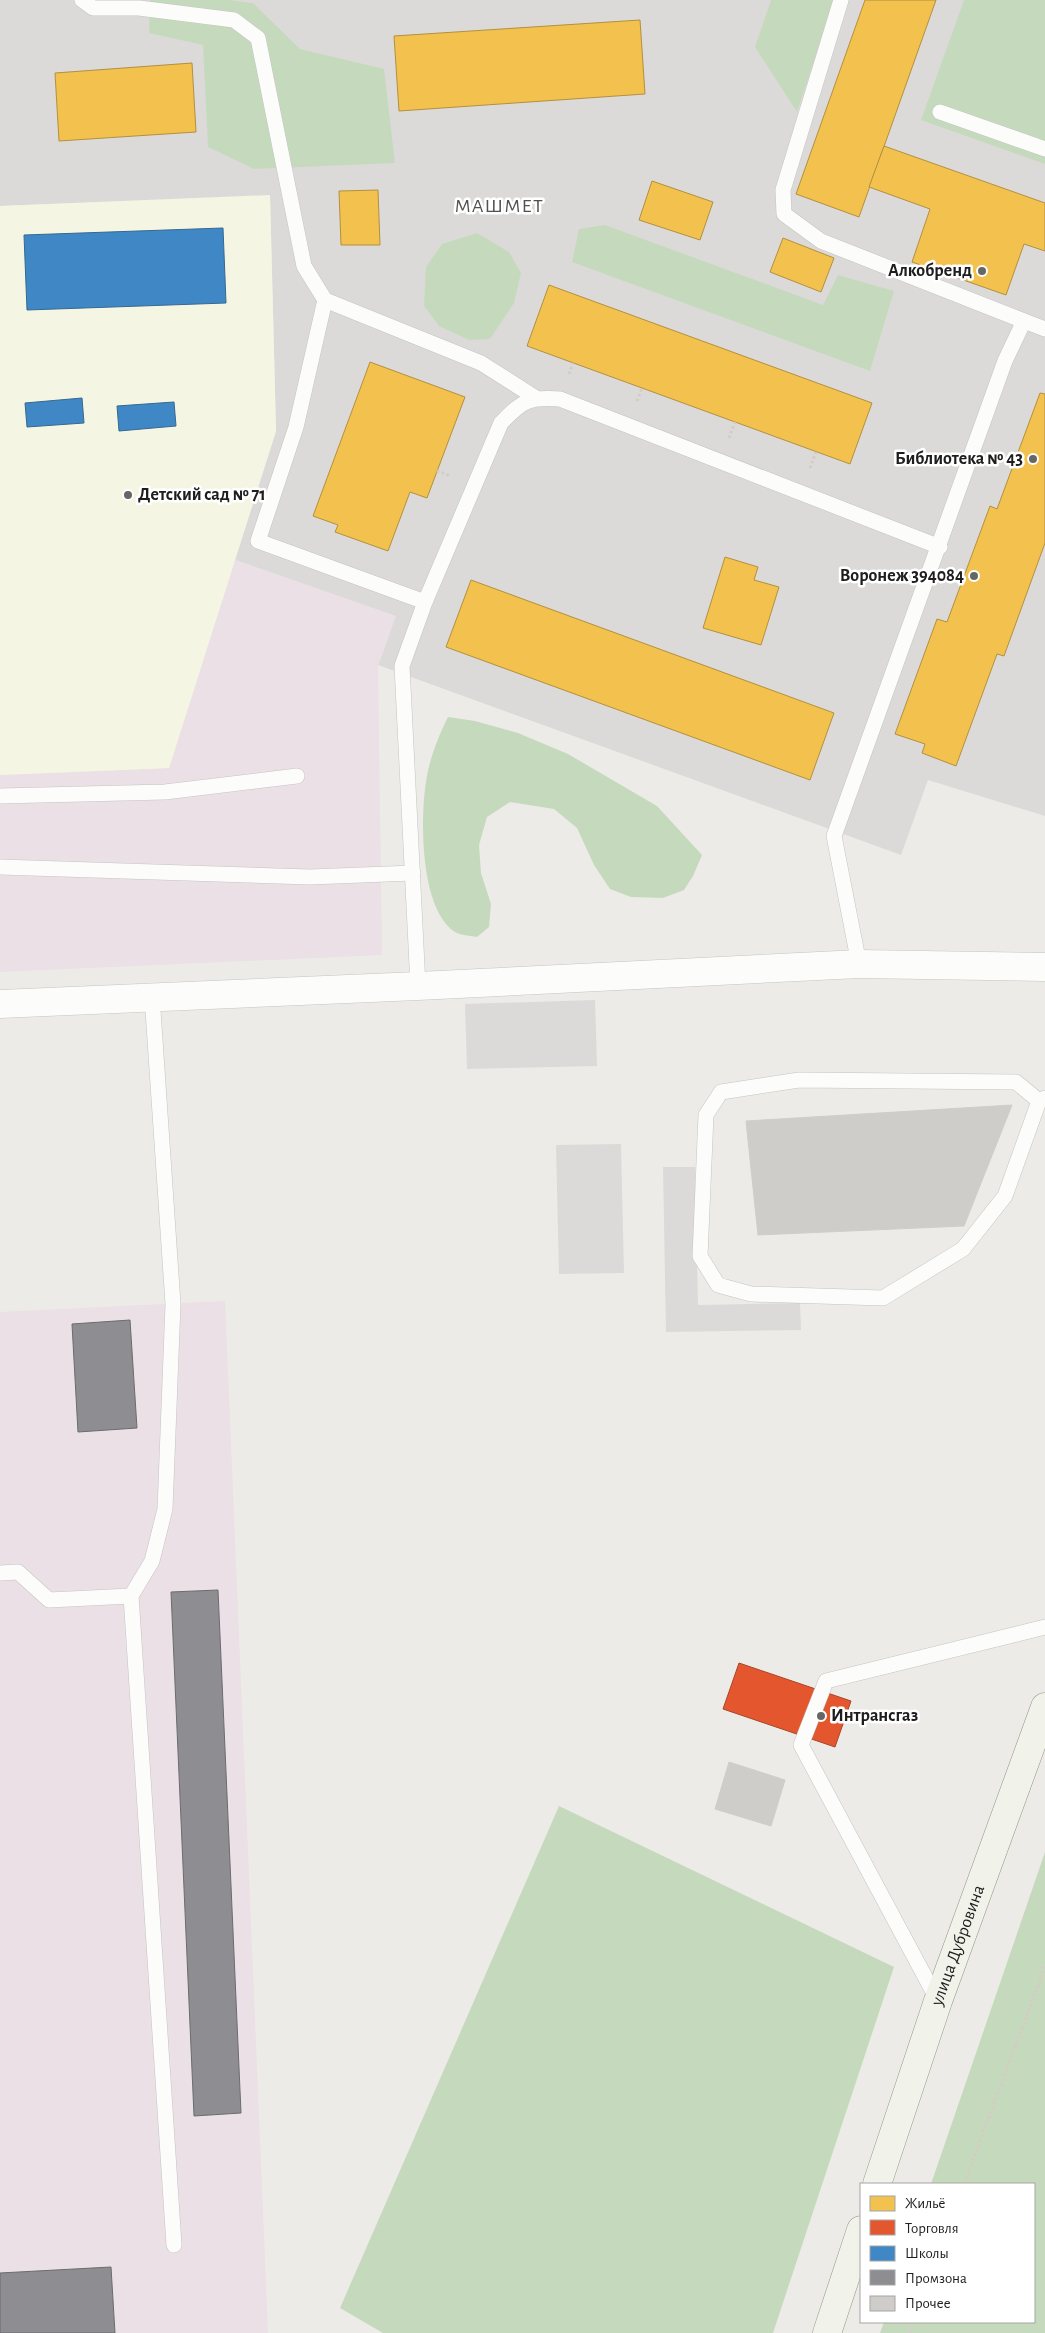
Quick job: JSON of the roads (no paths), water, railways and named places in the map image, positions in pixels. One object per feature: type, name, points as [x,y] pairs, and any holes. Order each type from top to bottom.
[{"type":"main road","name":"улица Дубровина","points":[[877,2183],[938,2001],[1045,1707]]},
{"type":"main road","points":[[826,2333],[860,2233]]},
{"type":"street","points":[[0,1004],[859,964],[1045,967]]},
{"type":"lane","points":[[82,0],[93,8],[139,8],[234,20],[258,38],[304,266],[325,300],[481,363],[536,398]]},
{"type":"lane","points":[[841,0],[783,190],[784,214],[821,241],[1045,328]]},
{"type":"lane","points":[[940,112],[1045,149]]},
{"type":"lane","points":[[325,300],[296,427],[258,541],[425,602]]},
{"type":"lane","points":[[859,964],[834,836],[940,547],[1005,361],[1024,321]]},
{"type":"lane","points":[[418,986],[402,666],[425,602],[501,423],[515,408],[536,398],[560,399],[940,547]]},
{"type":"lane","points":[[0,796],[165,792],[297,776]]},
{"type":"lane","points":[[0,867],[310,877],[412,874]]},
{"type":"lane","points":[[152,996],[173,1304],[165,1509],[152,1561],[131,1596],[174,2245]]},
{"type":"lane","points":[[799,1080],[1016,1082],[1042,1099],[1005,1196],[963,1248],[883,1298],[751,1294],[718,1284],[700,1256],[706,1115],[721,1092],[799,1080]]},
{"type":"lane","points":[[0,1573],[18,1572],[50,1600],[131,1596]]},
{"type":"lane","points":[[938,2001],[801,1745],[826,1681],[1045,1628]]},
{"type":"place","name":"Алкобренд","points":[[982,271]]},
{"type":"place","name":"Библиотека № 43","points":[[1033,459]]},
{"type":"place","name":"Детский сад № 71","points":[[128,495]]},
{"type":"place","name":"Воронеж 394084","points":[[974,576]]},
{"type":"place","name":"Интрансгаз","points":[[821,1716]]},
{"type":"district","name":"МАШМЕТ","points":[[499,206]]}]
